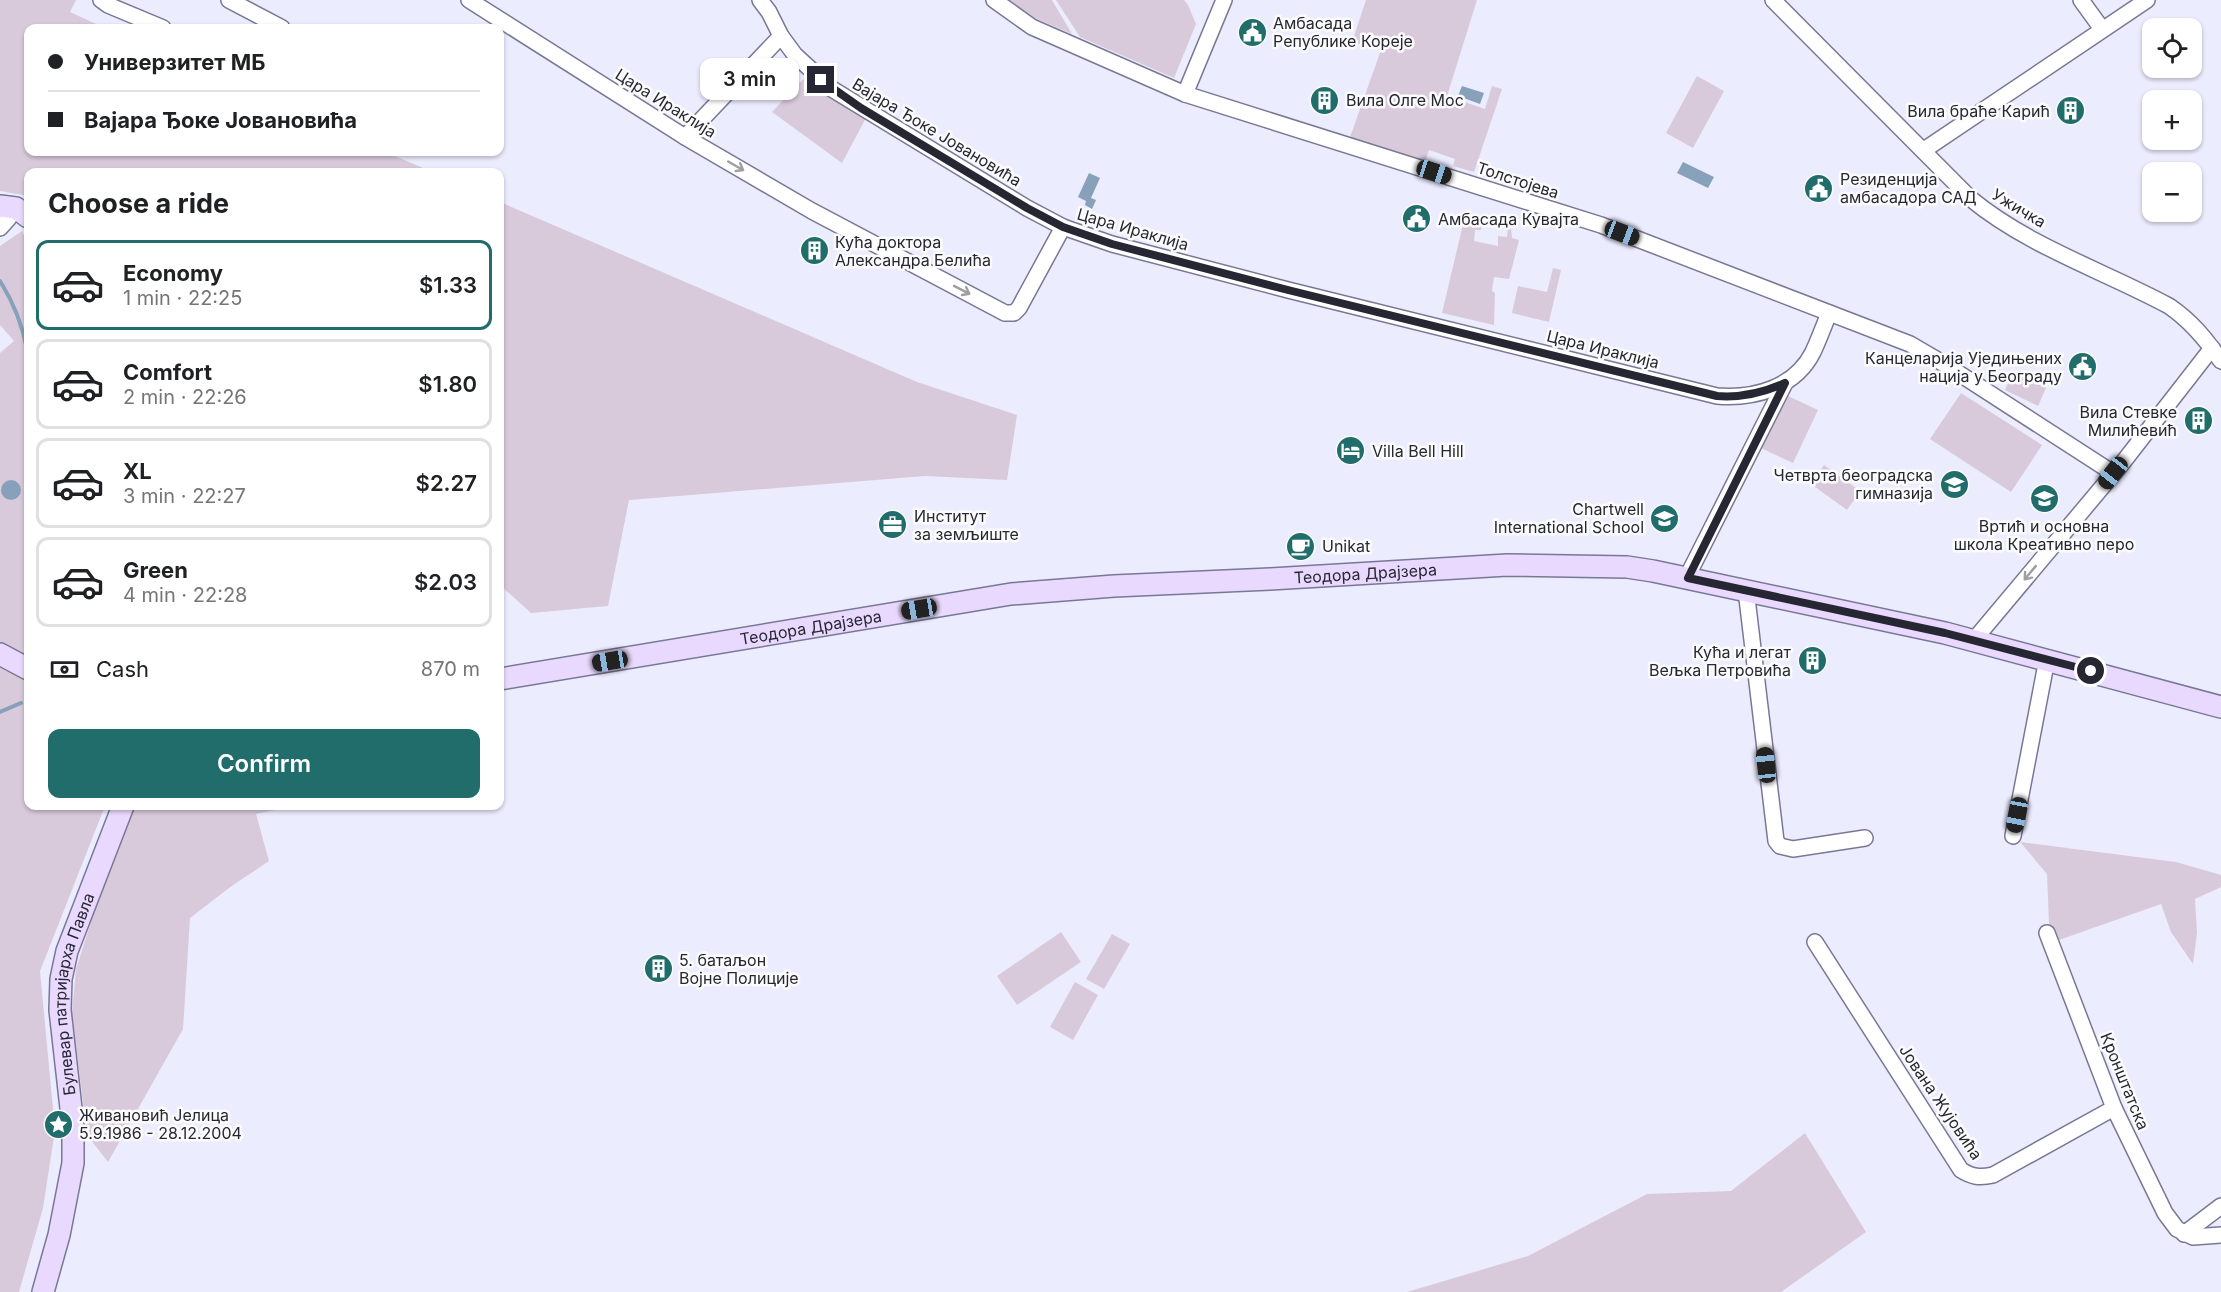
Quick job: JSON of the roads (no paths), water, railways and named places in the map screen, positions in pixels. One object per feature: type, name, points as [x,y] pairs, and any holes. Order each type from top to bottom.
[{"type":"main road","name":"Теодора Драјзера","points":[[504,678],[1021,593],[1507,565],[1628,567],[1746,590],[1974,640],[2221,707]]},
{"type":"main road","points":[[0,654],[24,667]]},
{"type":"main road","name":"Булевар патријарха Павла","points":[[43,1292],[59,1235],[73,1163],[73,1126],[60,1010],[61,979],[67,951],[121,810]]},
{"type":"street","points":[[101,0],[153,24]]},
{"type":"street","points":[[229,0],[274,24]]},
{"type":"street","name":"Цара Ираклија","points":[[469,0],[686,137],[812,212],[1009,314],[1019,308],[1063,227],[1112,244],[1288,290],[1717,396],[1757,394],[1785,383],[1802,368],[1812,353],[1829,313]]},
{"type":"street","name":"Вајара Ђоке Јовановића","points":[[760,0],[781,36],[810,70],[832,89],[1027,208],[1063,227]]},
{"type":"street","name":"Толстојева","points":[[994,0],[1032,27],[1185,94],[1601,225],[1922,350],[2113,473]]},
{"type":"street","points":[[1185,94],[1224,0]]},
{"type":"street","name":"Ужичка","points":[[1773,0],[1971,200],[1998,220],[2169,306],[2192,323],[2217,355]]},
{"type":"street","points":[[2081,0],[2102,29]]},
{"type":"street","points":[[1924,150],[2147,0]]},
{"type":"street","points":[[686,137],[781,36]]},
{"type":"street","points":[[0,228],[14,210]]},
{"type":"street","points":[[1974,640],[2113,473],[2217,355]]},
{"type":"street","points":[[1688,578],[1785,383]]},
{"type":"street","points":[[1746,590],[1776,841],[1780,846],[1793,849],[1864,838]]},
{"type":"street","points":[[2013,836],[2047,659]]},
{"type":"street","name":"Кронштатска","points":[[2047,933],[2114,1108],[2161,1205],[2171,1222],[2184,1234]]},
{"type":"street","name":"Јована Жујовића","points":[[1815,942],[1961,1170],[1967,1174],[1983,1177],[1993,1175],[2114,1108]]},
{"type":"street","points":[[2184,1234],[2221,1206]]},
{"type":"street","points":[[2184,1234],[2193,1237],[2221,1235]]},
{"type":"water","points":[[1462,86],[1484,93],[1480,104],[1458,96]]},
{"type":"water","points":[[1683,162],[1714,177],[1708,188],[1677,173]]},
{"type":"water","points":[[1089,173],[1100,178],[1091,198],[1096,200],[1092,209],[1085,205],[1086,201],[1078,197]]},
{"type":"water","points":[[7,480],[15,480],[21,486],[21,494],[15,500],[7,500],[1,494],[1,486]]},
{"type":"waterway","points":[[0,281],[17,314],[24,336]]},
{"type":"waterway","points":[[0,712],[21,703]]},
{"type":"place","name":"Амбасада Републике Кореје","points":[[1252,32]]},
{"type":"place","name":"Вила Олге Мос","points":[[1325,100]]},
{"type":"place","name":"Вила браће Карић","points":[[2071,111]]},
{"type":"place","name":"Резиденција амбасадора САД","points":[[1819,188]]},
{"type":"place","name":"Амбасада Кувајта","points":[[1417,219]]},
{"type":"place","name":"Кућа доктора Александра Белића","points":[[814,251]]},
{"type":"place","name":"Канцеларија Уједињених нација у Београду","points":[[2083,367]]},
{"type":"place","name":"Вила Стевке Милићевић","points":[[2198,421]]},
{"type":"place","name":"Villa Bell Hill","points":[[1351,451]]},
{"type":"place","name":"Четврта београдска гимназија","points":[[1954,484]]},
{"type":"place","name":"Вртић и основна школа Креативно перо","points":[[2044,498]]},
{"type":"place","name":"Chartwell International School","points":[[1665,518]]},
{"type":"place","name":"Институт за земљиште","points":[[893,525]]},
{"type":"place","name":"Unikat","points":[[1301,546]]},
{"type":"place","name":"Кућа и легат Вељка Петровића","points":[[1812,661]]},
{"type":"place","name":"5. батаљон Војне Полиције","points":[[658,969]]},
{"type":"place","name":"Живановић Јелица 5.9.1986 - 28.12.2004","points":[[58,1124]]}]
